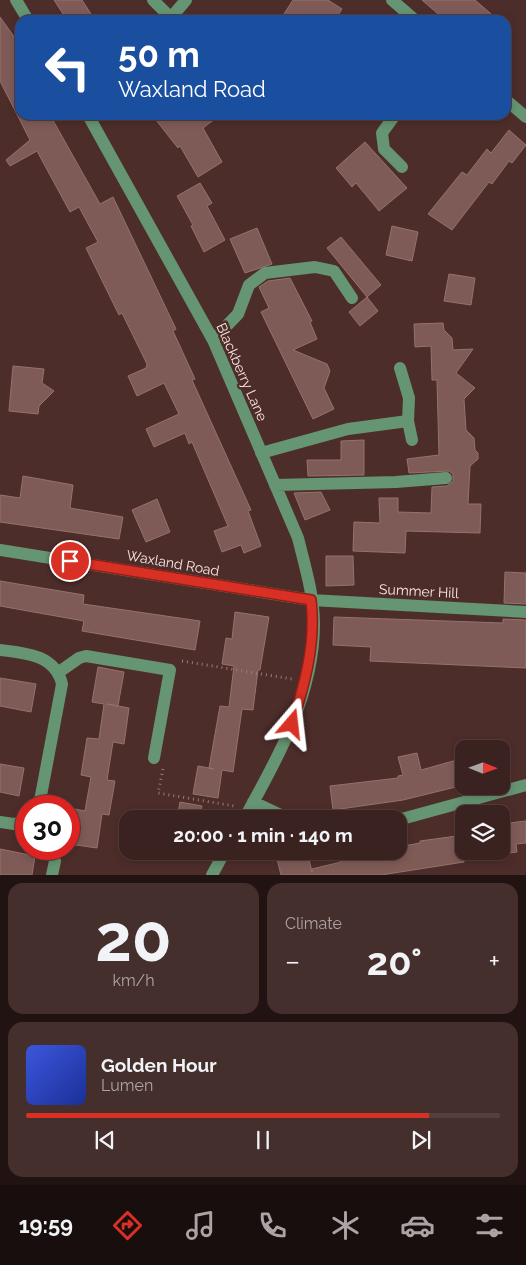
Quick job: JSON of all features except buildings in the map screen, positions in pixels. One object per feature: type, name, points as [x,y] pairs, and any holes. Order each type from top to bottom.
[{"type":"street","points":[[16,0],[25,15]]},
{"type":"street","points":[[153,0],[166,15]]},
{"type":"street","points":[[173,15],[186,0]]},
{"type":"street","points":[[392,0],[409,15]]},
{"type":"street","points":[[511,104],[526,117]]},
{"type":"street","name":"Blackberry Lane","points":[[91,120],[214,340],[298,538],[314,624],[311,654],[292,724],[249,810]]},
{"type":"street","points":[[391,120],[382,133],[384,149],[402,167]]},
{"type":"street","points":[[214,340],[238,314],[249,285],[265,273],[315,267],[334,271],[352,298]]},
{"type":"street","points":[[400,368],[409,398],[408,421],[412,440]]},
{"type":"street","points":[[261,453],[348,429],[408,421]]},
{"type":"street","points":[[275,485],[396,482],[446,478]]},
{"type":"street","name":"Waxland Road","points":[[0,550],[311,600]]},
{"type":"street","name":"Summer Hill","points":[[311,600],[526,612]]},
{"type":"street","points":[[0,650],[27,654],[42,659],[59,672],[62,684],[41,795]]},
{"type":"street","points":[[59,672],[86,656],[170,670],[154,758]]},
{"type":"street","points":[[407,818],[526,785]]},
{"type":"street","points":[[0,822],[15,824]]},
{"type":"street","points":[[212,875],[220,860]]},
{"type":"street","points":[[52,875],[55,861]]},
{"type":"path","points":[[170,670],[179,661],[305,681]]},
{"type":"path","points":[[154,758],[164,760],[158,793],[249,810]]},
{"type":"route","points":[[70,561],[221,587],[311,600],[314,624],[311,654],[304,688],[292,724]]}]
